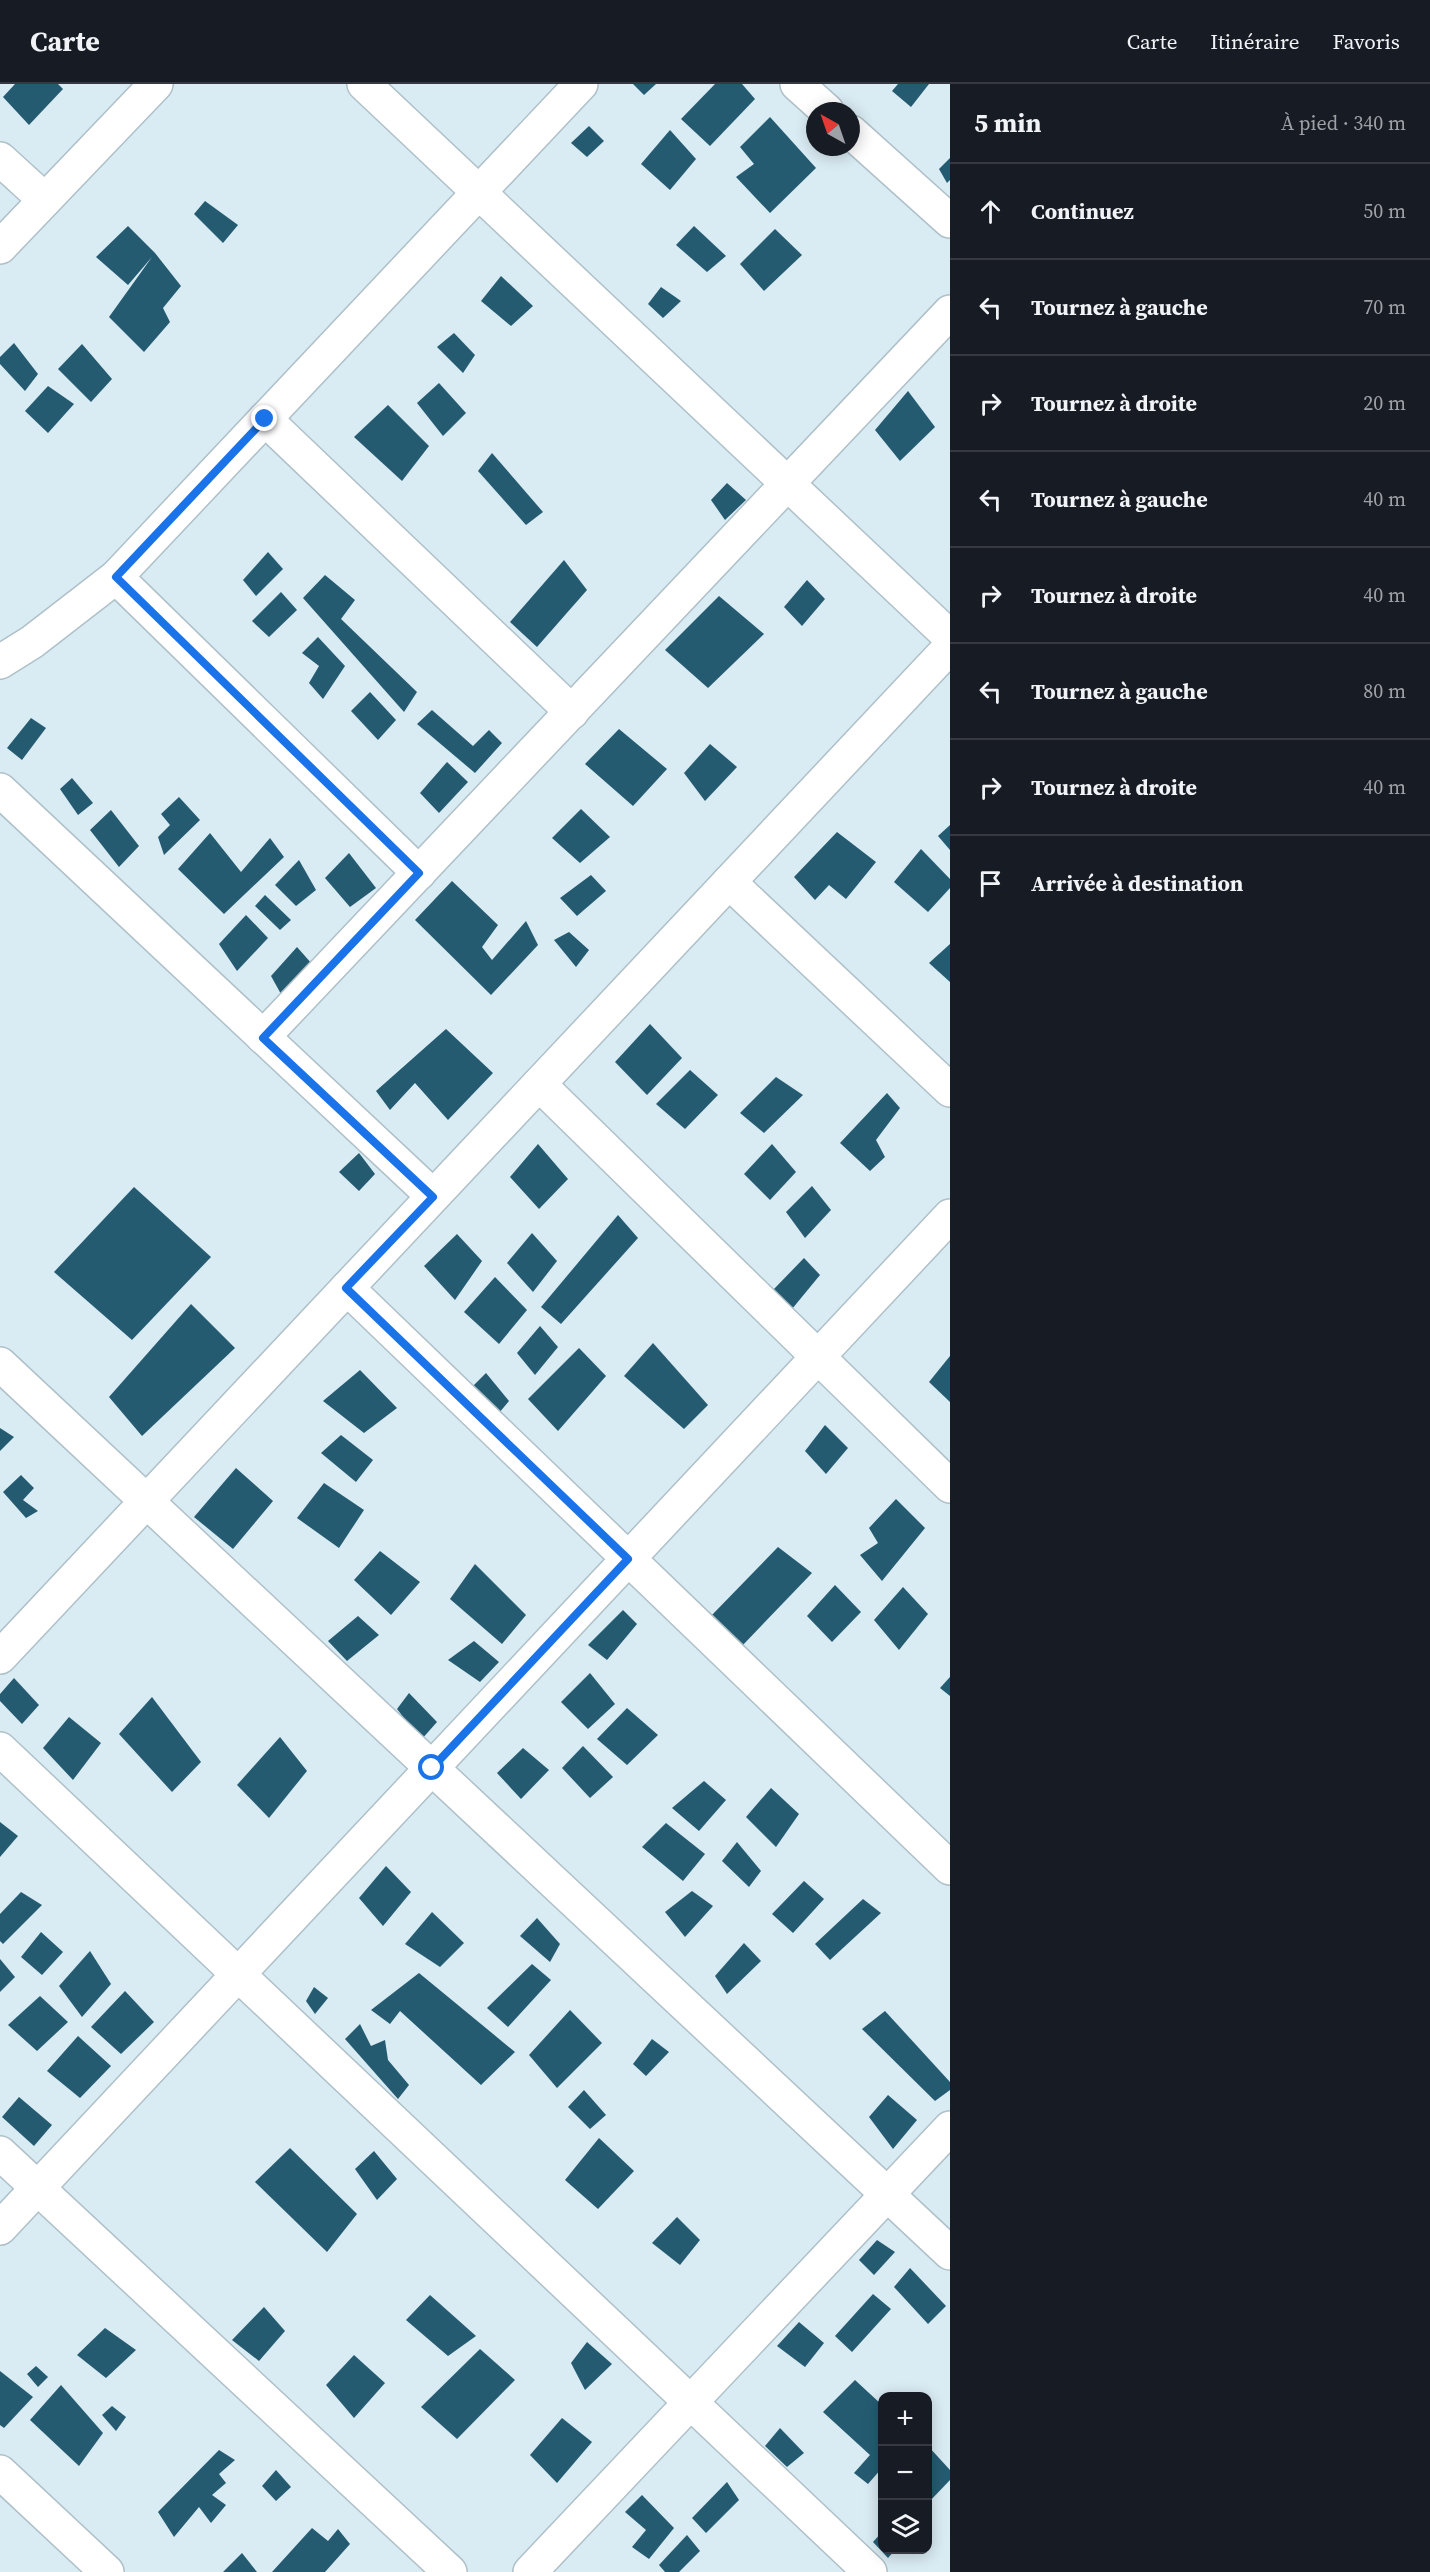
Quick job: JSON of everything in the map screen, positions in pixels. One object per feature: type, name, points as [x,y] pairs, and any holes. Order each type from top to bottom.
[{"type":"street","points":[[0,247],[156,84]]},
{"type":"street","points":[[364,84],[950,637]]},
{"type":"street","points":[[0,662],[32,642],[116,577],[480,194],[581,84]]},
{"type":"street","points":[[797,84],[817,102]]},
{"type":"street","points":[[860,140],[950,221]]},
{"type":"street","points":[[0,159],[45,200]]},
{"type":"street","points":[[263,1038],[950,312]]},
{"type":"street","points":[[265,419],[572,712]]},
{"type":"street","points":[[116,577],[419,873]]},
{"type":"street","points":[[0,1657],[950,647]]},
{"type":"street","points":[[0,790],[433,1197]]},
{"type":"street","points":[[729,882],[950,1090]]},
{"type":"street","points":[[539,1084],[950,1486]]},
{"type":"street","points":[[0,2228],[950,1216]]},
{"type":"street","points":[[346,1288],[950,1868]]},
{"type":"street","points":[[0,1364],[950,2253]]},
{"type":"street","points":[[0,1749],[870,2572]]},
{"type":"street","points":[[530,2572],[950,2128]]},
{"type":"street","points":[[0,2153],[450,2572]]},
{"type":"street","points":[[0,2472],[107,2572]]},
{"type":"building","points":[[15,84],[58,84],[63,89],[29,125],[3,97]]},
{"type":"building","points":[[633,84],[656,84],[644,95]]},
{"type":"building","points":[[715,84],[742,84],[755,99],[710,146],[681,119]]},
{"type":"building","points":[[898,84],[929,84],[911,107],[892,91]]},
{"type":"building","points":[[770,117],[816,168],[770,213],[736,177],[754,164],[740,147]]},
{"type":"building","points":[[589,126],[604,141],[587,157],[571,143]]},
{"type":"building","points":[[670,130],[696,159],[670,190],[641,164]]},
{"type":"building","points":[[950,158],[950,180],[947,183],[939,169]]},
{"type":"building","points":[[205,201],[238,225],[223,243],[194,214]]},
{"type":"building","points":[[128,226],[155,253],[181,286],[163,308],[170,322],[144,352],[109,317],[152,257],[128,285],[96,257]]},
{"type":"building","points":[[694,226],[726,256],[707,272],[676,245]]},
{"type":"building","points":[[775,229],[802,255],[764,291],[740,264]]},
{"type":"building","points":[[501,276],[533,306],[511,326],[481,301]]},
{"type":"building","points":[[661,287],[681,301],[663,318],[648,304]]},
{"type":"building","points":[[454,333],[475,355],[463,373],[437,347]]},
{"type":"building","points":[[14,343],[38,374],[25,391],[0,364],[0,357]]},
{"type":"building","points":[[82,344],[112,379],[91,402],[58,369]]},
{"type":"building","points":[[439,383],[466,413],[443,436],[417,403]]},
{"type":"building","points":[[48,386],[74,404],[48,433],[25,411]]},
{"type":"building","points":[[908,391],[935,427],[900,461],[875,430]]},
{"type":"building","points":[[388,405],[429,446],[402,481],[354,437]]},
{"type":"building","points":[[492,453],[543,512],[526,525],[478,471]]},
{"type":"building","points":[[727,483],[746,500],[725,520],[711,500]]},
{"type":"building","points":[[268,552],[283,569],[256,596],[243,580]]},
{"type":"building","points":[[564,560],[587,590],[537,647],[510,622]]},
{"type":"building","points":[[325,575],[355,600],[341,619],[417,692],[404,712],[303,598]]},
{"type":"building","points":[[807,580],[825,599],[802,626],[784,607]]},
{"type":"building","points":[[281,592],[297,610],[269,637],[252,621]]},
{"type":"building","points":[[719,596],[764,634],[708,688],[665,650]]},
{"type":"building","points":[[318,637],[345,666],[323,699],[309,683],[319,666],[302,653]]},
{"type":"building","points":[[370,692],[396,720],[378,740],[351,711]]},
{"type":"building","points":[[432,710],[473,746],[489,730],[502,743],[475,773],[417,724]]},
{"type":"building","points":[[31,718],[46,728],[22,760],[7,748]]},
{"type":"building","points":[[619,729],[667,769],[633,806],[585,764]]},
{"type":"building","points":[[710,744],[737,767],[705,801],[684,773]]},
{"type":"building","points":[[447,762],[468,782],[439,813],[420,793]]},
{"type":"building","points":[[72,778],[93,803],[78,815],[60,789]]},
{"type":"building","points":[[179,797],[200,820],[164,855],[158,837],[170,825],[161,814]]},
{"type":"building","points":[[581,809],[610,837],[580,863],[552,838]]},
{"type":"building","points":[[111,810],[139,846],[119,867],[90,830]]},
{"type":"building","points":[[950,825],[950,850],[938,836]]},
{"type":"building","points":[[837,832],[876,862],[846,899],[829,885],[815,900],[794,877]]},
{"type":"building","points":[[210,833],[241,872],[270,838],[284,857],[224,914],[178,869]]},
{"type":"building","points":[[921,849],[950,879],[950,888],[928,912],[894,882]]},
{"type":"building","points":[[349,853],[376,888],[350,907],[325,878]]},
{"type":"building","points":[[299,860],[316,890],[296,906],[275,885]]},
{"type":"building","points":[[591,875],[606,891],[577,916],[560,898]]},
{"type":"building","points":[[452,881],[498,925],[482,947],[492,960],[526,921],[538,945],[491,995],[415,920]]},
{"type":"building","points":[[265,895],[291,920],[280,930],[255,906]]},
{"type":"building","points":[[246,915],[268,938],[237,971],[219,944]]},
{"type":"building","points":[[569,932],[589,950],[576,967],[554,940]]},
{"type":"building","points":[[950,944],[950,982],[929,963]]},
{"type":"building","points":[[297,947],[312,964],[281,994],[271,976]]},
{"type":"building","points":[[650,1024],[682,1058],[647,1095],[615,1062]]},
{"type":"building","points":[[446,1029],[493,1073],[448,1120],[415,1083],[390,1110],[376,1091]]},
{"type":"building","points":[[690,1070],[718,1095],[685,1129],[656,1104]]},
{"type":"building","points":[[776,1077],[803,1095],[764,1133],[740,1113]]},
{"type":"building","points":[[887,1093],[900,1108],[876,1140],[885,1157],[870,1171],[840,1143]]},
{"type":"building","points":[[538,1144],[568,1179],[539,1209],[510,1177]]},
{"type":"building","points":[[772,1144],[796,1172],[770,1200],[744,1174]]},
{"type":"building","points":[[359,1153],[375,1174],[359,1191],[339,1172]]},
{"type":"building","points":[[812,1186],[831,1210],[805,1238],[786,1212]]},
{"type":"building","points":[[134,1187],[211,1257],[132,1340],[54,1272]]},
{"type":"building","points":[[618,1215],[638,1238],[561,1324],[541,1307]]},
{"type":"building","points":[[532,1233],[557,1261],[533,1292],[507,1263]]},
{"type":"building","points":[[457,1234],[482,1261],[455,1300],[424,1266]]},
{"type":"building","points":[[804,1258],[820,1275],[792,1309],[773,1290]]},
{"type":"building","points":[[495,1277],[527,1310],[499,1344],[464,1312]]},
{"type":"building","points":[[191,1304],[235,1348],[142,1436],[109,1397]]},
{"type":"building","points":[[540,1326],[558,1347],[535,1375],[517,1353]]},
{"type":"building","points":[[653,1343],[708,1405],[684,1429],[624,1376]]},
{"type":"building","points":[[579,1348],[606,1376],[558,1431],[528,1399]]},
{"type":"building","points":[[950,1356],[950,1402],[929,1382]]},
{"type":"building","points":[[360,1370],[397,1408],[364,1433],[323,1401]]},
{"type":"building","points":[[486,1373],[509,1401],[499,1413],[472,1387]]},
{"type":"building","points":[[825,1425],[848,1448],[826,1474],[805,1451]]},
{"type":"building","points":[[0,1428],[14,1437],[0,1451]]},
{"type":"building","points":[[341,1435],[373,1460],[356,1482],[321,1453]]},
{"type":"building","points":[[236,1468],[273,1501],[233,1549],[194,1517]]},
{"type":"building","points":[[21,1475],[34,1488],[23,1500],[38,1511],[26,1518],[3,1492]]},
{"type":"building","points":[[324,1483],[364,1510],[339,1548],[297,1518]]},
{"type":"building","points":[[896,1499],[925,1528],[882,1581],[860,1555],[878,1543],[869,1528]]},
{"type":"building","points":[[778,1547],[812,1573],[741,1647],[711,1616]]},
{"type":"building","points":[[380,1551],[420,1582],[391,1615],[354,1580]]},
{"type":"building","points":[[475,1564],[526,1615],[502,1644],[450,1599]]},
{"type":"building","points":[[835,1585],[861,1612],[832,1642],[807,1616]]},
{"type":"building","points":[[903,1587],[928,1614],[899,1650],[874,1620]]},
{"type":"building","points":[[623,1610],[637,1624],[607,1660],[588,1645]]},
{"type":"building","points":[[358,1616],[379,1635],[347,1661],[328,1641]]},
{"type":"building","points":[[474,1641],[499,1662],[480,1682],[448,1660]]},
{"type":"building","points":[[590,1673],[615,1704],[588,1729],[561,1702]]},
{"type":"building","points":[[950,1677],[950,1696],[940,1688]]},
{"type":"building","points":[[14,1678],[39,1705],[22,1724],[0,1701],[0,1694]]},
{"type":"building","points":[[409,1693],[437,1722],[421,1740],[397,1709]]},
{"type":"building","points":[[152,1697],[201,1762],[172,1792],[119,1734]]},
{"type":"building","points":[[627,1708],[658,1735],[627,1765],[597,1739]]},
{"type":"building","points":[[69,1717],[101,1743],[73,1780],[43,1748]]},
{"type":"building","points":[[280,1737],[307,1771],[269,1818],[237,1785]]},
{"type":"building","points":[[583,1746],[613,1777],[590,1798],[562,1768]]},
{"type":"building","points":[[523,1748],[549,1770],[521,1799],[497,1773]]},
{"type":"building","points":[[704,1781],[726,1800],[699,1831],[672,1808]]},
{"type":"building","points":[[771,1788],[799,1814],[776,1847],[746,1817]]},
{"type":"building","points":[[0,1822],[18,1836],[0,1857]]},
{"type":"building","points":[[666,1823],[705,1854],[683,1881],[642,1847]]},
{"type":"building","points":[[737,1842],[761,1871],[749,1887],[722,1861]]},
{"type":"building","points":[[386,1866],[411,1892],[383,1926],[359,1898]]},
{"type":"building","points":[[804,1881],[824,1899],[793,1933],[772,1914]]},
{"type":"building","points":[[692,1891],[713,1906],[685,1937],[665,1912]]},
{"type":"building","points":[[21,1892],[42,1905],[3,1944],[0,1941],[0,1914]]},
{"type":"building","points":[[863,1899],[881,1913],[830,1960],[815,1944]]},
{"type":"building","points":[[432,1912],[464,1943],[440,1967],[405,1944]]},
{"type":"building","points":[[537,1918],[560,1944],[550,1962],[520,1936]]},
{"type":"building","points":[[41,1932],[63,1952],[42,1975],[21,1957]]},
{"type":"building","points":[[744,1943],[761,1961],[727,1994],[715,1976]]},
{"type":"building","points":[[90,1951],[111,1984],[82,2017],[59,1986]]},
{"type":"building","points":[[0,1959],[15,1977],[0,1992]]},
{"type":"building","points":[[532,1964],[551,1980],[508,2027],[487,2008]]},
{"type":"building","points":[[419,1973],[515,2052],[481,2085],[400,2011],[390,2024],[371,2010]]},
{"type":"building","points":[[314,1987],[328,1998],[315,2014],[306,2001]]},
{"type":"building","points":[[125,1991],[154,2022],[121,2054],[91,2027]]},
{"type":"building","points":[[40,1996],[68,2022],[37,2051],[8,2025]]},
{"type":"building","points":[[570,2010],[602,2043],[557,2088],[529,2055]]},
{"type":"building","points":[[885,2011],[950,2082],[950,2090],[935,2101],[862,2029]]},
{"type":"building","points":[[360,2024],[371,2046],[385,2040],[388,2060],[409,2085],[398,2099],[345,2039]]},
{"type":"building","points":[[78,2036],[111,2066],[80,2098],[47,2071]]},
{"type":"building","points":[[652,2039],[669,2052],[646,2076],[633,2064]]},
{"type":"building","points":[[584,2090],[606,2115],[590,2129],[568,2107]]},
{"type":"building","points":[[888,2095],[917,2120],[893,2149],[869,2117]]},
{"type":"building","points":[[19,2097],[52,2125],[34,2146],[2,2117]]},
{"type":"building","points":[[599,2138],[634,2171],[598,2209],[565,2180]]},
{"type":"building","points":[[290,2148],[357,2214],[327,2252],[255,2182]]},
{"type":"building","points":[[374,2151],[397,2179],[377,2200],[355,2169]]},
{"type":"building","points":[[677,2217],[700,2240],[680,2265],[652,2243]]},
{"type":"building","points":[[877,2240],[895,2252],[874,2275],[859,2260]]},
{"type":"building","points":[[910,2268],[946,2306],[928,2324],[894,2287]]},
{"type":"building","points":[[873,2294],[891,2309],[852,2352],[835,2336]]},
{"type":"building","points":[[430,2295],[476,2336],[448,2356],[406,2320]]},
{"type":"building","points":[[264,2307],[285,2331],[259,2361],[232,2340]]},
{"type":"building","points":[[799,2322],[824,2343],[805,2367],[777,2346]]},
{"type":"building","points":[[105,2328],[136,2350],[106,2378],[77,2355]]},
{"type":"building","points":[[587,2342],[612,2364],[585,2390],[571,2363]]},
{"type":"building","points":[[480,2349],[515,2380],[457,2439],[421,2407]]},
{"type":"building","points":[[354,2355],[385,2383],[354,2418],[326,2385]]},
{"type":"building","points":[[36,2366],[48,2377],[38,2387],[27,2374]]},
{"type":"building","points":[[0,2371],[33,2397],[4,2428],[0,2425]]},
{"type":"building","points":[[855,2380],[878,2401],[878,2473],[868,2484],[854,2473],[870,2455],[823,2412]]},
{"type":"building","points":[[61,2385],[103,2433],[79,2466],[30,2420]]},
{"type":"building","points":[[112,2406],[126,2417],[116,2431],[102,2415]]},
{"type":"building","points":[[562,2418],[592,2442],[557,2483],[530,2455]]},
{"type":"building","points":[[780,2428],[804,2453],[787,2467],[765,2446]]},
{"type":"building","points":[[219,2450],[235,2460],[219,2474],[226,2483],[212,2495],[226,2505],[211,2523],[199,2507],[174,2537],[158,2512]]},
{"type":"building","points":[[932,2450],[950,2470],[950,2480],[932,2499]]},
{"type":"building","points":[[276,2470],[291,2487],[276,2501],[262,2486]]},
{"type":"building","points":[[727,2482],[739,2500],[706,2533],[692,2518]]},
{"type":"building","points":[[642,2495],[674,2528],[649,2559],[632,2547],[646,2530],[625,2512]]},
{"type":"building","points":[[312,2528],[328,2541],[338,2529],[350,2544],[325,2572],[272,2572]]},
{"type":"building","points":[[687,2535],[700,2551],[679,2572],[665,2572],[659,2565]]},
{"type":"building","points":[[878,2536],[878,2547],[873,2542]]},
{"type":"building","points":[[242,2553],[257,2572],[223,2572]]},
{"type":"route","points":[[265,419],[116,577],[419,873],[263,1038],[433,1197],[346,1288],[628,1559],[432,1768]]}]
